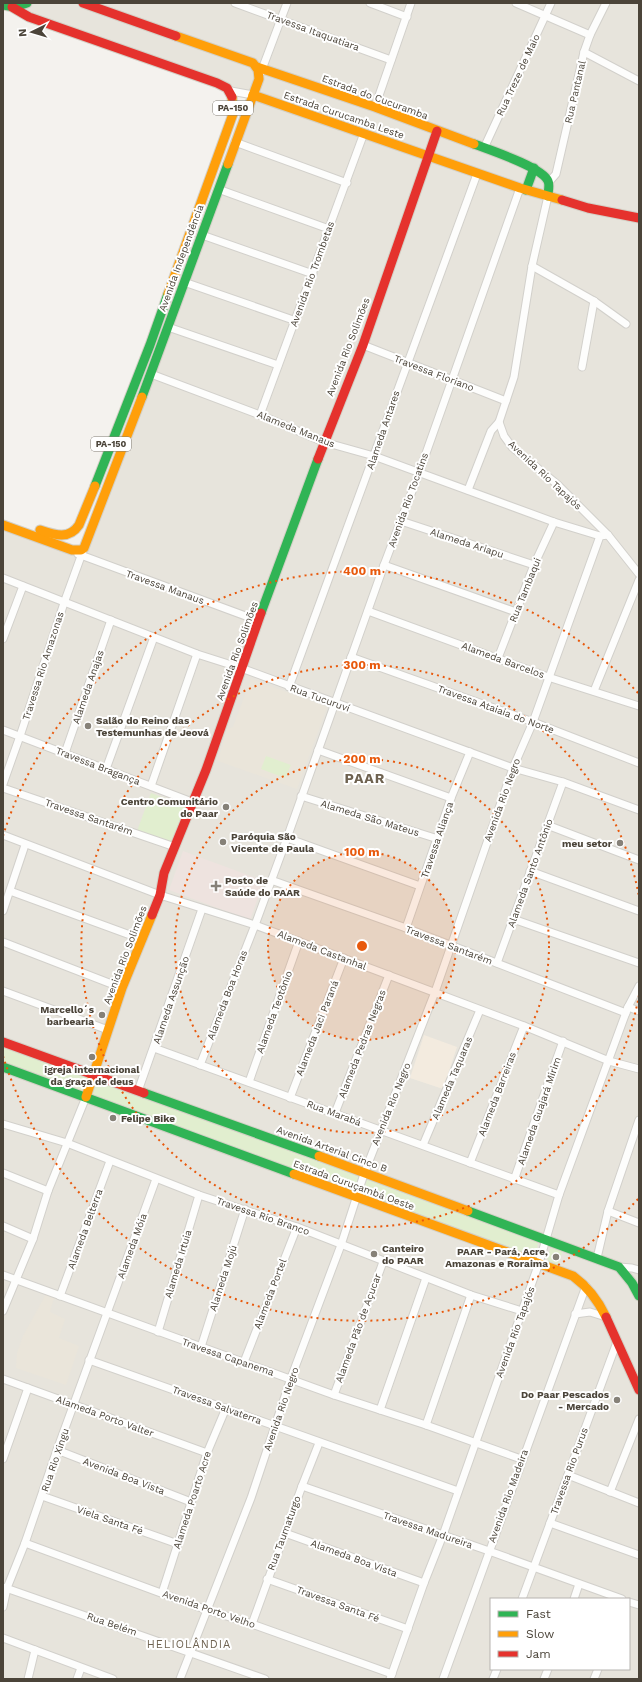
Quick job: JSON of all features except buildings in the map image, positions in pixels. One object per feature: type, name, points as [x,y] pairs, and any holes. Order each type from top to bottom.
[{"type":"main road","name":"PA-150","points":[[6,6],[19,7],[27,3]]},
{"type":"main road","points":[[83,3],[253,63],[260,68]]},
{"type":"main road","name":"PA-150","points":[[6,6],[29,17],[225,86],[231,91]]},
{"type":"main road","name":"Avenida Independência","points":[[82,552],[151,374],[202,236],[259,79],[260,68]]},
{"type":"main road","name":"Estrada do Cucuramba","points":[[260,68],[375,107],[437,132],[484,148]]},
{"type":"main road","name":"Avenida Independência","points":[[3,517],[51,534],[66,536],[76,532],[150,345],[233,114],[231,91]]},
{"type":"main road","name":"Estrada Curucamba Leste","points":[[253,95],[429,155]]},
{"type":"main road","name":"Avenida Rio Solimões","points":[[86,1097],[122,988],[160,895],[164,872],[206,770],[241,668],[324,442],[363,345],[437,132]]},
{"type":"main road","points":[[484,148],[534,168],[545,176],[549,182],[548,196]]},
{"type":"main road","points":[[429,155],[477,174],[523,189],[588,208],[639,218]]},
{"type":"main road","points":[[523,189],[534,168]]},
{"type":"main road","points":[[150,345],[148,367],[151,374]]},
{"type":"main road","points":[[3,525],[72,550],[81,550],[82,552]]},
{"type":"main road","name":"Avenida Arterial Cinco B","points":[[3,1042],[619,1266]]},
{"type":"main road","name":"Estrada Curuçambá Oeste","points":[[3,1067],[356,1198],[573,1276],[586,1286],[600,1304],[639,1390]]},
{"type":"main road","points":[[619,1266],[632,1283],[639,1296]]},
{"type":"street","name":"Travessa Itaquatiara","points":[[235,3],[391,60]]},
{"type":"street","points":[[260,68],[287,3]]},
{"type":"street","points":[[370,3],[407,17]]},
{"type":"street","points":[[375,107],[411,3]]},
{"type":"street","points":[[516,3],[590,35]]},
{"type":"street","name":"Rua Treze de Maio","points":[[484,148],[551,3]]},
{"type":"street","name":"Rua Pantanal","points":[[549,182],[556,174],[584,52],[590,35],[606,3]]},
{"type":"street","points":[[584,52],[639,81]]},
{"type":"street","points":[[231,91],[253,95]]},
{"type":"street","name":"Avenida Rio Trombetas","points":[[260,415],[296,321],[364,133]]},
{"type":"street","points":[[235,142],[346,183]]},
{"type":"street","name":"Alameda Antares","points":[[289,687],[374,456],[406,363],[477,174]]},
{"type":"street","points":[[218,189],[329,229]]},
{"type":"street","name":"Avenida Rio Tocatins","points":[[255,925],[452,379],[523,189]]},
{"type":"street","points":[[468,490],[491,431],[499,422],[516,368],[532,266],[548,196]]},
{"type":"street","points":[[202,236],[313,274]]},
{"type":"street","points":[[532,266],[594,301],[626,324]]},
{"type":"street","points":[[184,282],[296,321]]},
{"type":"street","points":[[582,367],[594,301]]},
{"type":"street","points":[[168,327],[278,365]]},
{"type":"street","name":"Travessa Floriano","points":[[363,345],[506,401]]},
{"type":"street","name":"Alameda Manaus","points":[[151,374],[260,415],[324,442],[374,456],[554,522],[604,536]]},
{"type":"street","name":"Avenida Rio Tapajós","points":[[499,422],[504,436],[512,446],[558,485],[639,574]]},
{"type":"street","name":"Alameda Ariapu","points":[[401,521],[534,565]]},
{"type":"street","name":"Rua Tambaqui","points":[[498,658],[534,565],[554,522]]},
{"type":"street","name":"Avenida Rio Negro","points":[[180,1679],[250,1498],[291,1378],[341,1245],[364,1172],[452,946],[512,768],[533,722],[548,677],[604,536]]},
{"type":"street","name":"Travessa Rio Amazonas","points":[[3,784],[82,552]]},
{"type":"street","name":"Travessa Manaus","points":[[82,552],[259,621]]},
{"type":"street","points":[[384,566],[516,612]]},
{"type":"street","name":"Rua Tucuruví","points":[[3,578],[197,654],[241,668],[335,704],[512,768],[563,782],[639,810]]},
{"type":"street","points":[[594,691],[639,580]]},
{"type":"street","points":[[3,639],[23,586]]},
{"type":"street","name":"Alameda Barcelos","points":[[368,611],[548,677],[639,706]]},
{"type":"street","name":"Alameda Anajas","points":[[65,753],[111,620]]},
{"type":"street","points":[[106,769],[154,637]]},
{"type":"street","points":[[151,786],[197,654]]},
{"type":"street","name":"Travessa Ataiaia do Norte","points":[[351,657],[533,722],[639,763]]},
{"type":"street","name":"Travessa Bragança","points":[[3,730],[192,802]]},
{"type":"street","points":[[318,750],[451,798]]},
{"type":"street","name":"Travessa Aliança","points":[[406,928],[451,798],[470,752]]},
{"type":"street","name":"Alameda Santo Antônio","points":[[497,963],[563,782]]},
{"type":"street","name":"Travessa Santarém","points":[[3,788],[175,846]]},
{"type":"street","name":"Alameda São Mateus","points":[[301,796],[438,839]]},
{"type":"street","points":[[547,825],[639,860]]},
{"type":"street","name":"Alameda Castanhal","points":[[3,836],[160,895],[255,925],[299,941],[563,1041],[609,1061],[639,1069]]},
{"type":"street","points":[[287,838],[420,886]]},
{"type":"street","points":[[3,911],[25,845]]},
{"type":"street","points":[[530,871],[639,911]]},
{"type":"street","name":"Travessa Santarém","points":[[271,880],[406,928],[627,1010],[639,1011]]},
{"type":"street","points":[[10,892],[141,940]]},
{"type":"street","name":"Alameda Assunção","points":[[138,1091],[202,909]]},
{"type":"street","points":[[513,919],[639,964]]},
{"type":"street","name":"Alameda Boa Horas","points":[[200,1065],[255,925]]},
{"type":"street","name":"Alameda Teotônio","points":[[248,1082],[299,941]]},
{"type":"street","points":[[3,942],[122,988]]},
{"type":"street","name":"Alameda Jaci Paraná","points":[[290,1098],[344,958]]},
{"type":"street","name":"Alameda Pedras Negras","points":[[335,1113],[389,975]]},
{"type":"street","name":"Avenida Rio Tapajós","points":[[391,1677],[539,1264],[545,1240],[560,1195],[627,1010],[639,986]]},
{"type":"street","points":[[3,991],[108,1030]]},
{"type":"street","name":"Alameda Taquaras","points":[[423,1145],[480,1010]]},
{"type":"street","name":"Alameda Barreiras","points":[[470,1163],[524,1026]]},
{"type":"street","name":"Alameda Guajará Mirim","points":[[514,1180],[563,1041]]},
{"type":"street","name":"Rua Marabá","points":[[154,1048],[423,1145],[514,1180],[560,1195]]},
{"type":"street","name":"Avenida Rio Solimões","points":[[3,1311],[33,1239],[48,1191],[86,1097]]},
{"type":"street","points":[[597,1258],[608,1211],[639,1120]]},
{"type":"street","name":"Travessa Rio Branco","points":[[3,1124],[67,1143],[199,1195],[297,1226],[383,1262],[471,1295],[522,1310]]},
{"type":"street","name":"Alameda Belterra","points":[[60,1296],[110,1160]]},
{"type":"street","points":[[3,1173],[48,1191]]},
{"type":"street","name":"Alameda Móia","points":[[108,1314],[156,1179]]},
{"type":"street","name":"Alameda Irtuia","points":[[158,1332],[199,1195]]},
{"type":"street","name":"Alameda Mojú","points":[[201,1347],[245,1209]]},
{"type":"street","points":[[608,1211],[639,1223]]},
{"type":"street","points":[[3,1226],[33,1239]]},
{"type":"street","name":"Alameda Portel","points":[[244,1362],[297,1226]]},
{"type":"street","name":"Alameda Pão de Açucar","points":[[334,1395],[383,1262]]},
{"type":"street","points":[[619,1266],[639,1270]]},
{"type":"street","name":"Travessa Capanema","points":[[3,1275],[158,1332],[291,1378],[334,1395],[426,1425],[522,1459]]},
{"type":"street","points":[[380,1410],[426,1278]]},
{"type":"street","name":"Avenida Rio Madeira","points":[[442,1679],[586,1286]]},
{"type":"street","points":[[426,1425],[471,1295]]},
{"type":"street","points":[[575,1314],[590,1312],[606,1317]]},
{"type":"street","name":"Rua Rio Xingu","points":[[3,1607],[5,1587],[26,1543],[89,1360],[108,1314]]},
{"type":"street","name":"Travessa Rio Purus","points":[[522,1598],[617,1342]]},
{"type":"street","name":"Travessa Salvaterra","points":[[89,1360],[226,1408],[319,1443],[458,1491]]},
{"type":"street","name":"Alameda Porto Valter","points":[[3,1379],[207,1453]]},
{"type":"street","points":[[3,1459],[28,1388]]},
{"type":"street","name":"Alameda Poarto Acre","points":[[162,1593],[207,1453],[226,1408]]},
{"type":"street","points":[[610,1492],[636,1436],[639,1419]]},
{"type":"street","name":"Rua Taumaturgo","points":[[252,1624],[319,1443]]},
{"type":"street","name":"Avenida Boa Vista","points":[[57,1450],[191,1502]]},
{"type":"street","points":[[568,1475],[639,1503]]},
{"type":"street","name":"Travessa Madureira","points":[[302,1486],[619,1598]]},
{"type":"street","name":"Viela Santa Fé","points":[[42,1496],[178,1544]]},
{"type":"street","points":[[550,1523],[639,1555]]},
{"type":"street","name":"Alameda Boa Vista","points":[[285,1533],[424,1583]]},
{"type":"street","name":"Avenida Porto Velho","points":[[26,1543],[207,1610],[252,1624],[391,1677]]},
{"type":"street","name":"Travessa Santa Fé","points":[[268,1579],[408,1630]]},
{"type":"street","points":[[574,1598],[580,1584]]},
{"type":"street","name":"Rua Belém","points":[[5,1587],[190,1651],[265,1679]]},
{"type":"street","points":[[3,1638],[113,1679]]},
{"type":"street","points":[[28,1679],[35,1650]]},
{"type":"street","points":[[77,1679],[81,1668]]},
{"type":"shaded area","points":[[3,3],[639,3],[639,1679],[3,1679],[3,519],[82,551],[248,92],[3,6]]},
{"type":"shaded area","points":[[251,679],[327,707],[297,789],[218,761],[227,729],[233,727]]},
{"type":"shaded area","name":"Posto de Saúde do PAAR","points":[[183,851],[264,881],[250,920],[169,890]]},
{"type":"shaded area","points":[[424,1035],[457,1047],[443,1089],[410,1078]]},
{"type":"shaded area","points":[[46,1294],[54,1298],[50,1312],[65,1319],[59,1338],[79,1346],[66,1385],[16,1368],[17,1353],[23,1336]]},
{"type":"green space","points":[[266,756],[291,765],[285,778],[261,769]]},
{"type":"green space","points":[[151,793],[187,806],[173,844],[137,831]]},
{"type":"green space","points":[[3,1043],[538,1242],[536,1251],[532,1256],[526,1258],[3,1067]]},
{"type":"green space","points":[[554,1247],[563,1250],[558,1265],[549,1262],[547,1258],[550,1249]]},
{"type":"traffic: fast","points":[[3,5],[15,7],[27,3]]},
{"type":"traffic: fast","points":[[474,144],[536,170],[544,176],[549,183],[548,196]]},
{"type":"traffic: fast","points":[[142,397],[228,164]]},
{"type":"traffic: fast","points":[[526,190],[534,168]]},
{"type":"traffic: fast","points":[[95,486],[150,345],[168,294]]},
{"type":"traffic: fast","points":[[261,613],[318,459]]},
{"type":"traffic: fast","points":[[3,1067],[294,1174]]},
{"type":"traffic: fast","points":[[144,1093],[319,1156]]},
{"type":"traffic: fast","points":[[468,1211],[619,1267],[632,1283],[639,1296]]},
{"type":"traffic: slow","points":[[176,36],[253,63],[258,70],[259,79],[228,164]]},
{"type":"traffic: slow","points":[[257,67],[375,107],[474,144]]},
{"type":"traffic: slow","points":[[253,95],[520,188],[562,200]]},
{"type":"traffic: slow","points":[[168,294],[233,114],[232,97]]},
{"type":"traffic: slow","points":[[3,525],[72,550],[81,550],[84,548],[142,397]]},
{"type":"traffic: slow","points":[[40,530],[56,535],[71,533],[75,530],[79,525],[95,486]]},
{"type":"traffic: slow","points":[[86,1097],[122,988],[152,915]]},
{"type":"traffic: slow","points":[[319,1156],[468,1211]]},
{"type":"traffic: slow","points":[[294,1174],[573,1276],[592,1294],[606,1317]]},
{"type":"traffic: jam","points":[[83,3],[176,36]]},
{"type":"traffic: jam","points":[[12,7],[29,17],[217,83],[227,88],[232,97]]},
{"type":"traffic: jam","points":[[318,459],[363,345],[437,131]]},
{"type":"traffic: jam","points":[[562,200],[588,208],[639,218]]},
{"type":"traffic: jam","points":[[152,915],[160,895],[164,873],[206,770],[261,613]]},
{"type":"traffic: jam","points":[[3,1042],[144,1093]]},
{"type":"traffic: jam","points":[[606,1317],[639,1390]]},
{"type":"place","name":"Salão do Reino das Testemunhas de Jeová","points":[[88,726]]},
{"type":"place","name":"Centro Comunitário do Paar","points":[[226,807]]},
{"type":"place","name":"Paróquia São Vicente de Paula","points":[[223,842]]},
{"type":"place","name":"meu setor","points":[[620,843]]},
{"type":"place","name":"Posto de Saúde do PAAR","points":[[216,886]]},
{"type":"place","name":"Marcello´s barbearia","points":[[102,1015]]},
{"type":"place","name":"igreja internacional da graça de deus","points":[[92,1057]]},
{"type":"place","name":"Felipe Bike","points":[[113,1118]]},
{"type":"place","name":"Canteiro do PAAR","points":[[374,1254]]},
{"type":"place","name":"PAAR - Pará, Acre, Amazonas e Roraima","points":[[556,1257]]},
{"type":"place","name":"Do Paar Pescados - Mercado","points":[[617,1400]]},
{"type":"district","name":"PAAR","points":[[365,778]]},
{"type":"district","name":"HELIOLÂNDIA","points":[[189,1644]]}]
